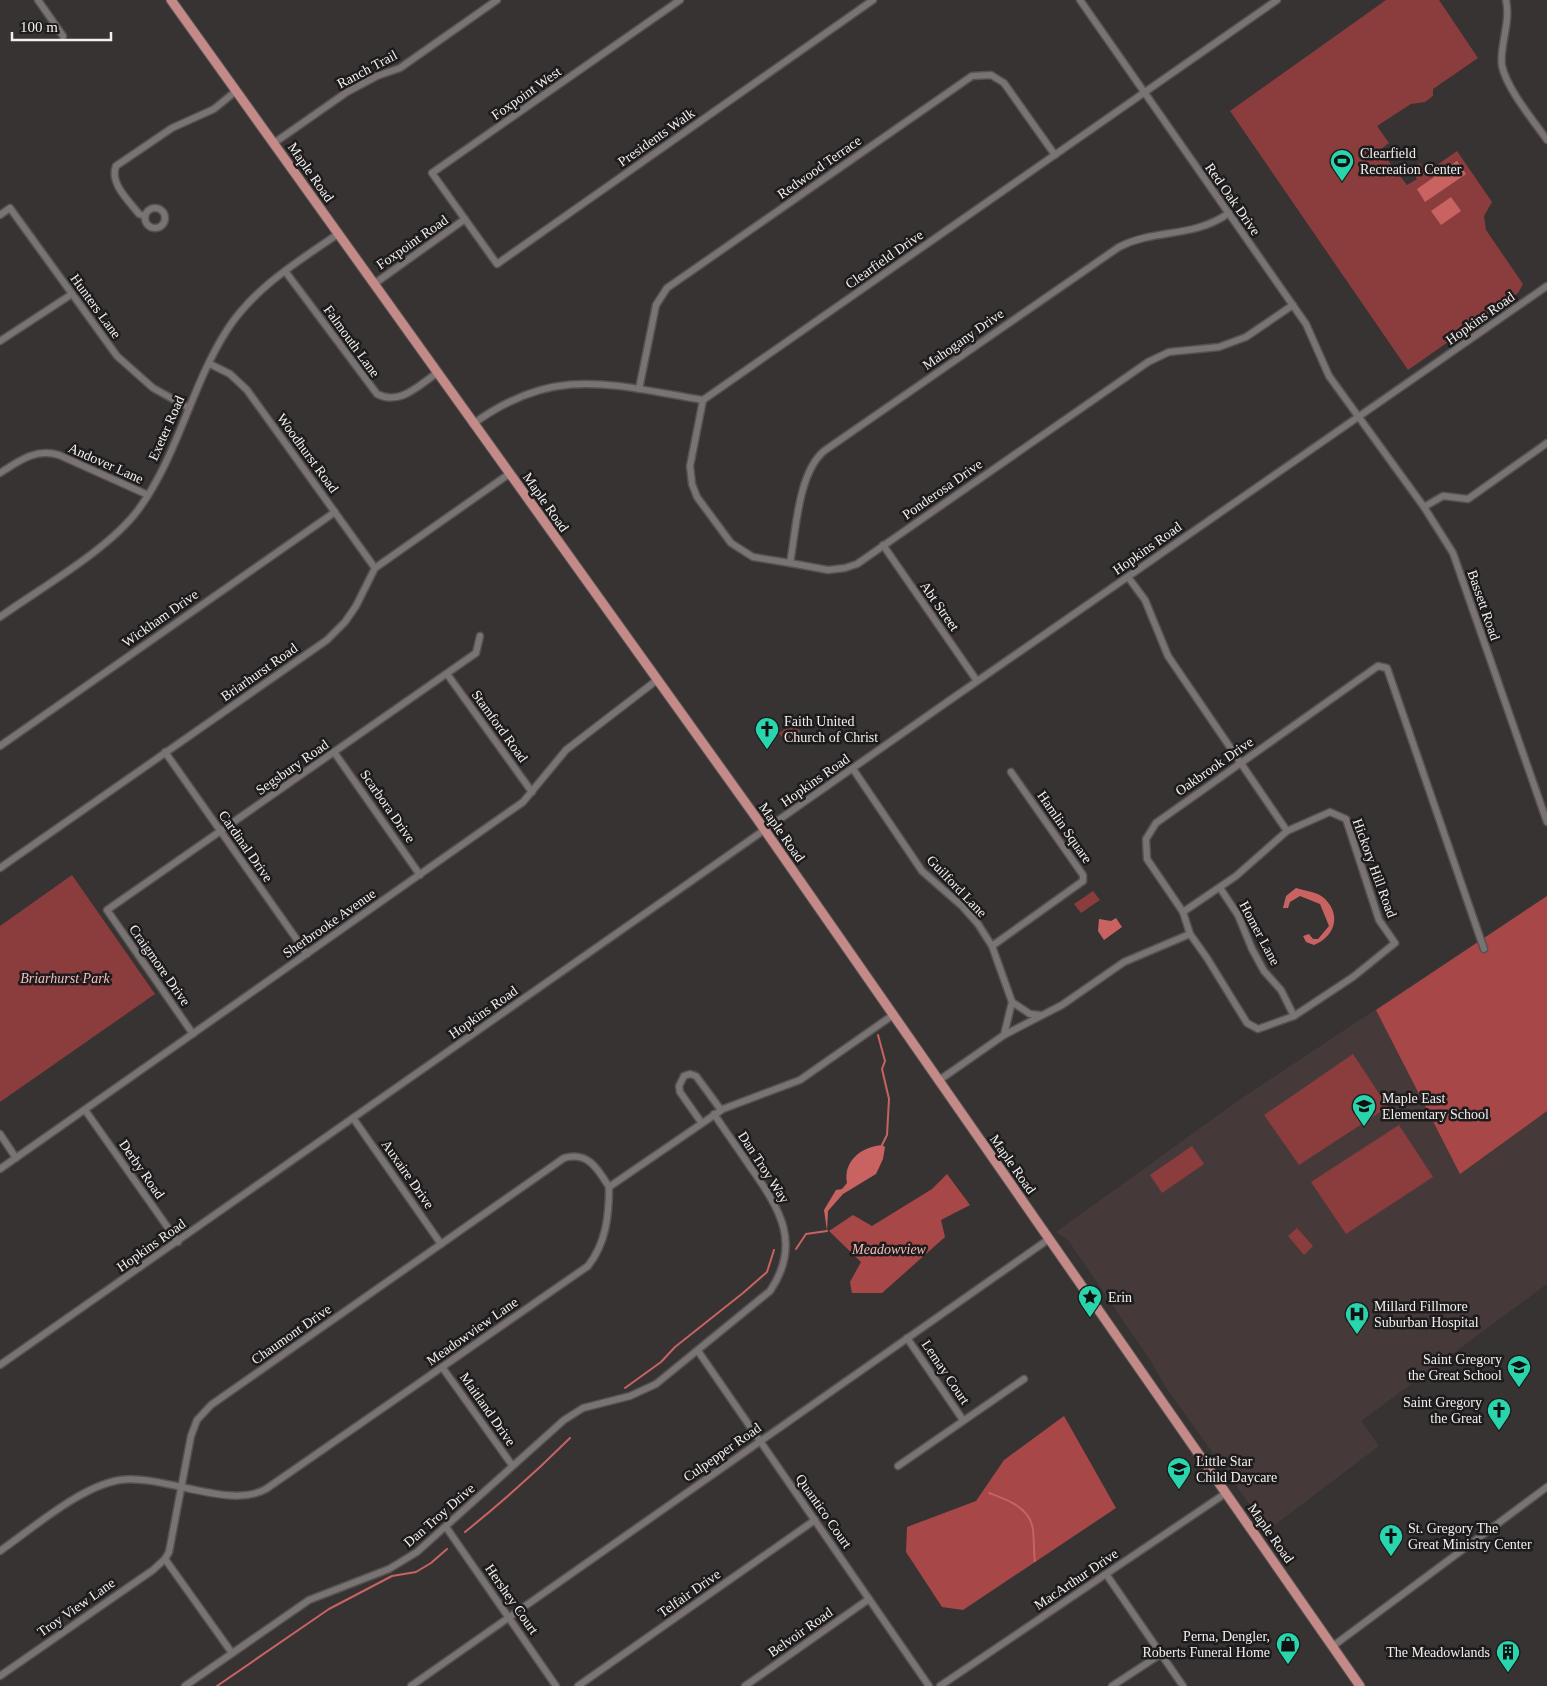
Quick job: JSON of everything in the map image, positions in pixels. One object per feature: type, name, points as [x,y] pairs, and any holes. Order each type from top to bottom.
[{"type":"main road","name":"Maple Road","points":[[171,0],[765,830],[1360,1686]]},
{"type":"street","points":[[38,0],[63,36]]},
{"type":"street","name":"Ranch Trail","points":[[274,143],[348,92],[376,76],[400,68],[497,0]]},
{"type":"street","points":[[667,0],[671,6]]},
{"type":"street","name":"Foxpoint West","points":[[465,219],[432,173],[680,0]]},
{"type":"street","name":"Presidents Walk","points":[[465,219],[497,264],[873,0]]},
{"type":"street","name":"Red Oak Drive","points":[[1081,0],[1292,305],[1313,338],[1329,376],[1359,416]]},
{"type":"street","name":"Clearfield Drive","points":[[703,400],[1278,0]]},
{"type":"street","points":[[1506,0],[1508,17],[1502,66],[1510,84],[1547,140]]},
{"type":"street","name":"Redwood Terrace","points":[[639,389],[656,305],[668,288],[972,76],[991,75],[1004,83],[1055,155]]},
{"type":"street","points":[[145,216],[139,214],[115,181],[114,171],[116,166],[172,128],[214,109],[236,90]]},
{"type":"street","name":"Hunters Lane","points":[[0,215],[10,208],[97,330],[128,368],[153,388],[189,408]]},
{"type":"street","name":"Mahogany Drive","points":[[790,564],[806,478],[815,459],[824,451],[1119,246],[1139,238],[1199,229],[1215,223],[1229,214]]},
{"type":"street","name":"Foxpoint Road","points":[[374,284],[465,219]]},
{"type":"street","name":"Exeter Road","points":[[0,617],[111,538],[128,522],[148,495],[220,341],[236,318],[262,288],[338,234]]},
{"type":"street","name":"Falmouth Lane","points":[[285,271],[377,394],[389,398],[401,397],[437,373]]},
{"type":"street","name":"Hopkins Road","points":[[0,1366],[978,681],[1547,286]]},
{"type":"street","points":[[0,341],[72,294]]},
{"type":"street","name":"Ponderosa Drive","points":[[703,400],[690,466],[692,484],[697,497],[731,543],[753,557],[828,570],[845,568],[856,564],[1148,362],[1169,352],[1219,347],[1246,337],[1292,305]]},
{"type":"street","name":"Woodhurst Road","points":[[210,364],[230,374],[247,390],[375,568]]},
{"type":"street","points":[[473,424],[510,400],[544,388],[590,383],[703,400]]},
{"type":"street","name":"Bassett Road","points":[[1359,416],[1424,507],[1453,553],[1547,822]]},
{"type":"street","points":[[1424,507],[1443,496],[1468,499],[1547,443]]},
{"type":"street","name":"Andover Lane","points":[[0,473],[24,457],[48,452],[59,455],[148,495]]},
{"type":"street","name":"Briarhurst Road","points":[[0,868],[336,632],[356,606],[375,568],[509,474]]},
{"type":"street","name":"Wickham Drive","points":[[0,746],[335,512]]},
{"type":"street","name":"Abt Street","points":[[883,545],[978,681]]},
{"type":"street","points":[[1128,577],[1145,600],[1168,656],[1287,831]]},
{"type":"street","name":"Segsbury Road","points":[[107,910],[476,653],[480,636]]},
{"type":"street","name":"Oakbrook Drive","points":[[1190,934],[1183,912],[1147,859],[1146,839],[1160,819],[1378,666],[1387,668],[1484,949]]},
{"type":"street","name":"Stamford Road","points":[[447,674],[532,792]]},
{"type":"street","name":"Sherbrooke Avenue","points":[[0,1169],[523,802],[566,750],[657,680]]},
{"type":"street","name":"Cardinal Drive","points":[[165,752],[307,954]]},
{"type":"street","name":"Scarbora Drive","points":[[334,752],[420,875]]},
{"type":"street","name":"Guilford Lane","points":[[853,769],[922,871],[962,906],[992,946],[1012,1002]]},
{"type":"street","name":"Hamlin Square","points":[[992,946],[1083,881],[1083,875],[1011,772]]},
{"type":"street","name":"Hickory Hill Road","points":[[1183,912],[1220,888],[1287,831],[1330,812],[1346,819],[1378,920],[1395,943],[1353,977],[1294,1016],[1258,1029],[1247,1023],[1190,934]]},
{"type":"street","name":"Homer Lane","points":[[1220,888],[1238,915],[1252,949],[1264,971],[1281,990],[1294,1016]]},
{"type":"street","name":"Craigmore Drive","points":[[107,910],[193,1034]]},
{"type":"street","points":[[938,1080],[1004,1035],[1062,1005],[1136,956],[1190,934]]},
{"type":"street","points":[[1004,1035],[1012,1002],[1030,1014],[1040,1015]]},
{"type":"street","points":[[609,1187],[700,1122],[721,1110],[800,1080],[893,1015]]},
{"type":"street","points":[[700,1122],[680,1092],[679,1086],[684,1076],[690,1074],[696,1076],[721,1110]]},
{"type":"street","name":"Derby Road","points":[[85,1110],[178,1242]]},
{"type":"street","name":"Dan Troy Way","points":[[698,1351],[770,1291],[780,1273],[785,1256],[785,1232],[778,1208],[714,1114]]},
{"type":"street","name":"Auxaire Drive","points":[[353,1118],[441,1244]]},
{"type":"street","points":[[0,1134],[16,1158]]},
{"type":"street","name":"Chaumont Drive","points":[[165,1559],[169,1552],[180,1486],[193,1428],[211,1405],[564,1158],[577,1156],[589,1160],[596,1165],[609,1187]]},
{"type":"street","name":"Meadowview Lane","points":[[0,1551],[81,1495],[102,1485],[132,1479],[245,1496],[260,1493],[588,1266],[598,1252],[605,1233],[609,1187]]},
{"type":"street","name":"Culpepper Road","points":[[411,1686],[1049,1239]]},
{"type":"street","name":"Lemay Court","points":[[908,1338],[963,1420]]},
{"type":"street","name":"Quantico Court","points":[[698,1351],[929,1686]]},
{"type":"street","name":"Dan Troy Drive","points":[[185,1686],[309,1600],[400,1563],[446,1527],[512,1465],[573,1413],[644,1391],[656,1384],[698,1351]]},
{"type":"street","name":"Maitland Drive","points":[[442,1366],[512,1465]]},
{"type":"street","name":"Lemay Court","points":[[898,1466],[1024,1379]]},
{"type":"street","points":[[1333,1646],[1547,1487]]},
{"type":"street","name":"MacArthur Drive","points":[[940,1686],[1226,1493]]},
{"type":"street","name":"Telfair Drive","points":[[578,1686],[815,1520]]},
{"type":"street","name":"Hershey Court","points":[[446,1527],[556,1686]]},
{"type":"street","points":[[165,1559],[232,1653]]},
{"type":"street","name":"Troy View Lane","points":[[0,1676],[153,1570],[165,1559]]},
{"type":"street","points":[[1106,1574],[1183,1686]]},
{"type":"street","name":"Belvoir Road","points":[[745,1686],[870,1599]]},
{"type":"street","points":[[1112,1686],[1161,1654]]},
{"type":"shaded area","points":[[1457,161],[1466,174],[1425,202],[1417,189]]},
{"type":"shaded area","points":[[1451,197],[1461,211],[1441,225],[1431,211]]},
{"type":"shaded area","points":[[1296,888],[1316,893],[1325,899],[1333,912],[1334,919],[1331,931],[1327,937],[1314,945],[1306,942],[1303,936],[1309,934],[1313,939],[1318,939],[1329,926],[1320,904],[1300,896],[1290,902],[1288,908],[1283,908],[1286,896]]},
{"type":"shaded area","name":"Maple East Elementary School","points":[[1547,896],[1547,1284],[1361,1421],[1379,1446],[1268,1530],[1165,1386],[1150,1360],[1068,1240],[1056,1232],[1242,1098]]},
{"type":"shaded area","points":[[1116,918],[1122,927],[1104,940],[1098,931],[1099,919],[1111,921]]},
{"type":"shaded area","points":[[882,1145],[885,1147],[883,1159],[876,1174],[843,1194],[828,1211],[827,1231],[824,1210],[836,1190],[842,1189],[847,1183],[848,1168],[851,1161],[861,1152]]},
{"type":"green space","name":"Clearfield Recreation Center","points":[[1386,0],[1439,0],[1478,58],[1433,89],[1433,96],[1425,102],[1411,104],[1377,126],[1389,143],[1380,150],[1407,185],[1417,179],[1411,169],[1420,163],[1427,172],[1457,151],[1492,202],[1484,216],[1486,230],[1523,284],[1518,293],[1408,370],[1230,111]]},
{"type":"green space","points":[[793,724],[801,732],[786,743],[779,733]]},
{"type":"green space","name":"Briarhurst Park","points":[[72,875],[155,994],[0,1102],[0,926]]},
{"type":"green space","points":[[1093,891],[1100,900],[1081,913],[1074,904]]},
{"type":"green space","points":[[1547,896],[1547,1111],[1460,1174],[1376,1010]]},
{"type":"green space","points":[[1353,1054],[1388,1107],[1299,1165],[1264,1115]]},
{"type":"green space","points":[[1399,1125],[1433,1177],[1346,1234],[1311,1182]]},
{"type":"green space","points":[[1192,1146],[1204,1164],[1162,1193],[1150,1175]]},
{"type":"green space","name":"Meadowview","points":[[947,1174],[970,1205],[941,1220],[945,1237],[882,1293],[852,1293],[850,1282],[861,1262],[829,1231],[853,1215],[872,1226],[932,1189]]},
{"type":"green space","points":[[1297,1228],[1313,1246],[1304,1255],[1288,1236]]},
{"type":"green space","points":[[1064,1416],[1116,1508],[963,1610],[942,1607],[906,1552],[907,1527],[976,1501],[1004,1460]]},
{"type":"waterway","points":[[878,1035],[885,1061],[882,1069],[889,1099],[887,1135],[882,1145]]},
{"type":"waterway","points":[[796,1249],[806,1234],[827,1231]]},
{"type":"waterway","points":[[625,1388],[661,1362],[675,1347],[767,1272],[774,1250]]},
{"type":"waterway","points":[[465,1532],[545,1463],[570,1438]]},
{"type":"waterway","points":[[989,1493],[1015,1504],[1029,1518],[1033,1529],[1035,1561]]},
{"type":"waterway","points":[[217,1686],[329,1609],[392,1576],[416,1572],[431,1563],[447,1549]]},
{"type":"place","name":"Clearfield Recreation Center","points":[[1342,182]]},
{"type":"place","name":"Faith United Church of Christ","points":[[767,750]]},
{"type":"place","name":"Maple East Elementary School","points":[[1364,1127]]},
{"type":"place","name":"Erin","points":[[1090,1318]]},
{"type":"place","name":"Millard Fillmore Suburban Hospital","points":[[1357,1335]]},
{"type":"place","name":"Saint Gregory the Great School","points":[[1519,1388]]},
{"type":"place","name":"Saint Gregory the Great","points":[[1499,1431]]},
{"type":"place","name":"Little Star Child Daycare","points":[[1179,1490]]},
{"type":"place","name":"St. Gregory The Great Ministry Center","points":[[1391,1557]]},
{"type":"place","name":"Perna, Dengler, Roberts Funeral Home","points":[[1288,1665]]},
{"type":"place","name":"The Meadowlands","points":[[1508,1673]]}]
